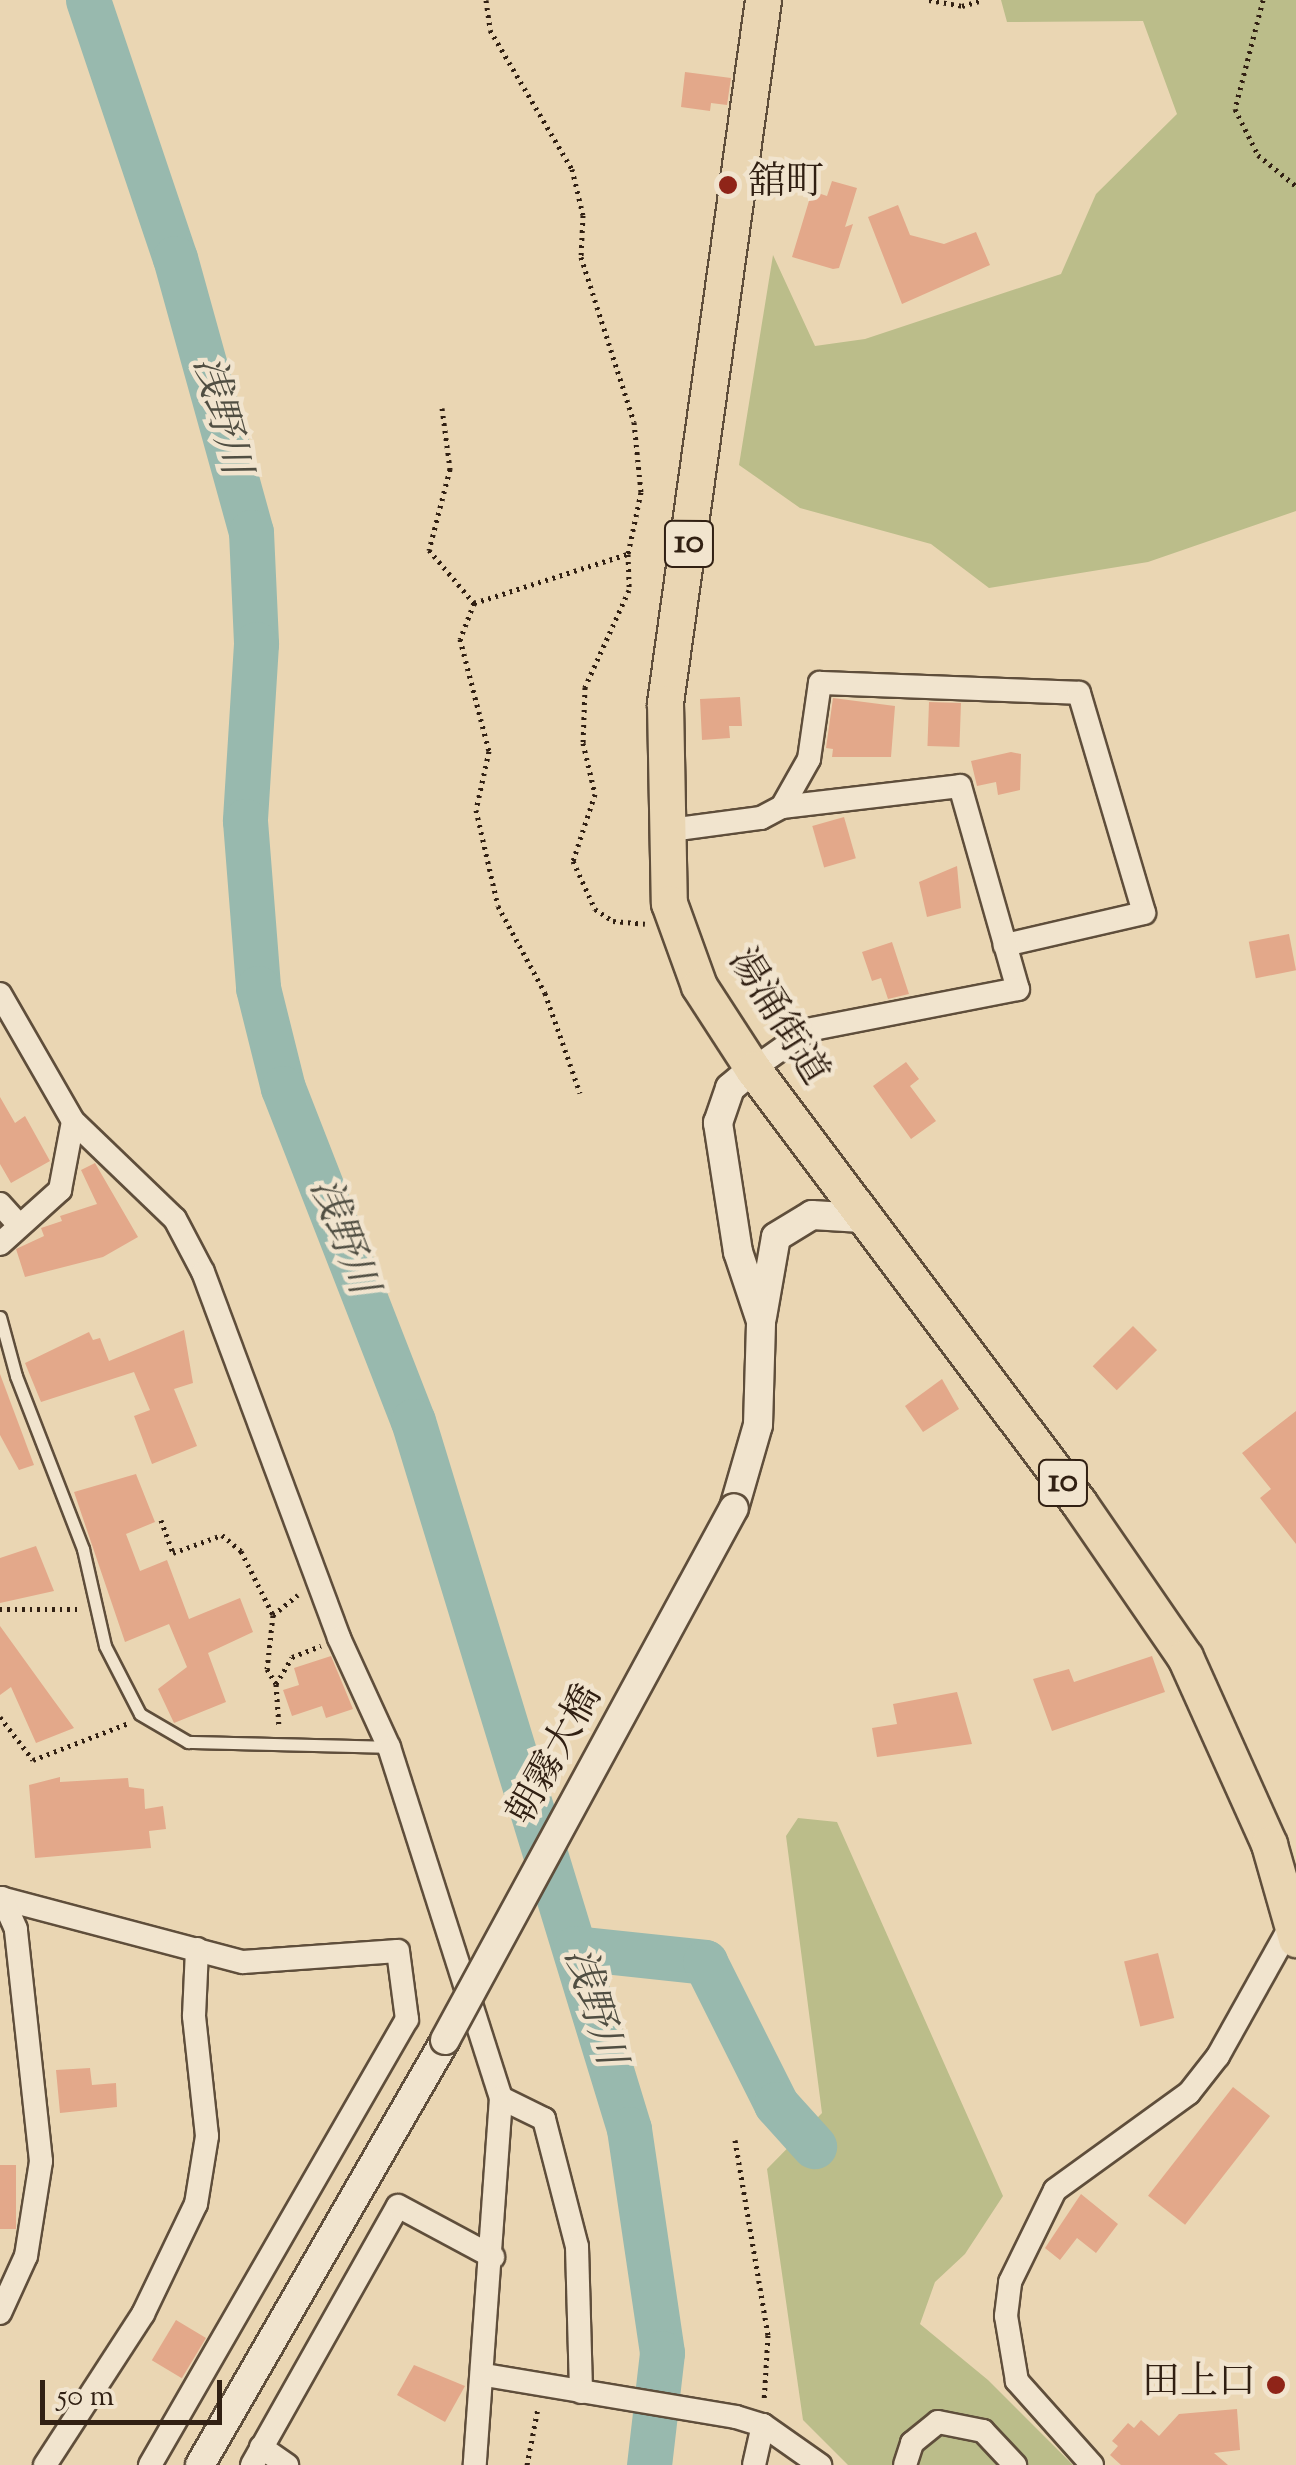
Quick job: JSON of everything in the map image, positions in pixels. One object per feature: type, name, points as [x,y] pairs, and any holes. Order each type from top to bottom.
[{"type":"main road","name":"湯涌街道","points":[[763,0],[674,631],[663,831],[678,926],[699,986],[752,1069],[1079,1503],[1185,1657],[1237,1763],[1295,1930]]},
{"type":"street","points":[[782,807],[809,759],[820,682],[1079,693],[1144,912],[1005,945]]},
{"type":"street","points":[[663,831],[761,818],[782,807],[960,786],[1018,988],[808,1030],[730,1088],[718,1123],[738,1252],[761,1320]]},
{"type":"street","points":[[0,994],[73,1121],[174,1220],[203,1272],[340,1638],[389,1748],[501,2098],[485,2375],[475,2465]]},
{"type":"street","points":[[0,1244],[60,1190],[73,1121]]},
{"type":"street","points":[[0,1204],[19,1224]]},
{"type":"street","points":[[761,1320],[776,1237],[812,1214],[862,1218]]},
{"type":"street","name":"朝霧大橋","points":[[200,2465],[445,2040],[734,1508],[758,1425],[761,1320]]},
{"type":"street","points":[[1,1898],[243,1962],[398,1950],[406,2020],[150,2465]]},
{"type":"street","points":[[0,2313],[7,2282],[26,2256],[41,2161],[16,1929],[1,1898]]},
{"type":"street","points":[[1092,2465],[1017,2381],[1006,2316],[1010,2282],[1055,2190],[1198,2081],[1295,1930]]},
{"type":"street","points":[[45,2465],[142,2314],[196,2204],[207,2136],[194,2016],[197,1948]]},
{"type":"street","points":[[501,2098],[544,2119],[578,2247],[587,2393]]},
{"type":"street","points":[[287,2465],[256,2456],[398,2206],[493,2256]]},
{"type":"street","points":[[485,2375],[736,2417],[763,2425],[820,2465]]},
{"type":"street","points":[[905,2465],[912,2444],[938,2422],[984,2431],[1015,2465]]},
{"type":"street","points":[[754,2465],[763,2425]]},
{"type":"lane","points":[[0,1317],[16,1376],[84,1549],[105,1646],[146,1719],[188,1742],[389,1748]]},
{"type":"path","points":[[486,0],[490,30],[572,169],[583,215],[581,257],[634,422],[641,492],[628,554],[630,590],[586,687],[583,743],[595,794],[573,861],[594,909],[613,921],[678,926]]},
{"type":"path","points":[[929,0],[962,6],[984,0]]},
{"type":"path","points":[[1263,0],[1234,109],[1258,155],[1296,186]]},
{"type":"path","points":[[442,408],[450,470],[430,550],[474,603]]},
{"type":"path","points":[[474,603],[628,554]]},
{"type":"path","points":[[474,603],[460,639],[488,752],[476,810],[498,906],[545,992],[580,1093]]},
{"type":"path","points":[[161,1520],[173,1553],[222,1535],[241,1551],[258,1597],[273,1615],[267,1669],[276,1684],[281,1744]]},
{"type":"path","points":[[0,1610],[96,1608]]},
{"type":"path","points":[[276,1684],[292,1658],[340,1638]]},
{"type":"path","points":[[0,1717],[33,1760],[94,1732],[146,1719]]},
{"type":"path","points":[[735,2140],[768,2335],[763,2425]]},
{"type":"path","points":[[527,2465],[542,2385]]},
{"type":"green space","points":[[1001,0],[1296,0],[1296,511],[1148,562],[989,588],[931,544],[800,508],[739,465],[773,255],[815,346],[865,339],[1061,274],[1096,194],[1177,114],[1143,21],[1007,22]]},
{"type":"green space","points":[[798,1818],[837,1822],[1003,2196],[965,2254],[935,2282],[920,2324],[988,2380],[1073,2465],[848,2465],[803,2420],[767,2169],[822,2113],[786,1836]]},
{"type":"building","points":[[685,72],[731,78],[727,105],[711,103],[710,111],[681,107]]},
{"type":"building","points":[[832,181],[857,188],[845,227],[853,224],[839,268],[833,269],[792,257],[812,191],[827,196]]},
{"type":"building","points":[[898,205],[910,235],[944,244],[976,232],[990,265],[902,304],[868,217]]},
{"type":"building","points":[[740,697],[742,726],[729,726],[730,738],[702,740],[700,699]]},
{"type":"building","points":[[833,698],[895,706],[891,757],[832,757],[833,749],[826,748]]},
{"type":"building","points":[[929,702],[961,703],[959,747],[927,746]]},
{"type":"building","points":[[1011,752],[1021,754],[1020,790],[998,795],[996,782],[977,786],[971,761]]},
{"type":"building","points":[[844,817],[856,858],[824,867],[812,826]]},
{"type":"building","points":[[957,866],[961,908],[927,917],[919,882]]},
{"type":"building","points":[[1289,934],[1296,970],[1256,978],[1249,942]]},
{"type":"building","points":[[892,942],[909,994],[888,999],[881,978],[872,981],[862,952]]},
{"type":"building","points":[[906,1062],[919,1079],[910,1086],[936,1121],[911,1139],[873,1086]]},
{"type":"building","points":[[0,1097],[15,1123],[25,1116],[50,1161],[11,1183],[0,1164]]},
{"type":"building","points":[[95,1163],[138,1237],[103,1257],[25,1277],[16,1249],[44,1236],[41,1228],[62,1221],[60,1216],[97,1204],[81,1170]]},
{"type":"building","points":[[1133,1326],[1157,1350],[1117,1390],[1093,1366]]},
{"type":"building","points":[[184,1330],[193,1383],[174,1389],[197,1446],[152,1464],[134,1416],[150,1410],[134,1372],[41,1402],[25,1363],[89,1332],[93,1340],[100,1338],[109,1361]]},
{"type":"building","points":[[0,1374],[34,1465],[19,1470],[0,1435]]},
{"type":"building","points":[[942,1379],[959,1409],[923,1432],[905,1406]]},
{"type":"building","points":[[1296,1411],[1296,1544],[1260,1498],[1271,1489],[1242,1453]]},
{"type":"building","points":[[136,1474],[155,1522],[126,1534],[140,1571],[167,1560],[189,1619],[240,1598],[253,1632],[208,1653],[226,1702],[174,1723],[158,1689],[187,1667],[169,1624],[125,1642],[74,1492]]},
{"type":"building","points":[[36,1546],[54,1591],[0,1603],[0,1558]]},
{"type":"building","points":[[0,1626],[74,1728],[36,1743],[11,1687],[0,1695]]},
{"type":"building","points":[[331,1656],[353,1709],[326,1718],[322,1706],[292,1716],[283,1690],[299,1685],[294,1668]]},
{"type":"building","points":[[1152,1656],[1165,1692],[1052,1731],[1033,1679],[1069,1669],[1074,1682]]},
{"type":"building","points":[[957,1692],[972,1744],[877,1757],[872,1728],[897,1724],[893,1704]]},
{"type":"building","points":[[60,1777],[60,1782],[128,1778],[129,1787],[144,1789],[145,1809],[163,1806],[166,1829],[149,1831],[151,1848],[35,1858],[29,1785]]},
{"type":"building","points":[[1158,1953],[1174,2018],[1140,2026],[1124,1961]]},
{"type":"building","points":[[90,2068],[92,2085],[116,2083],[117,2107],[60,2113],[56,2070]]},
{"type":"building","points":[[1233,2087],[1270,2116],[1185,2225],[1148,2196]]},
{"type":"building","points":[[0,2165],[16,2165],[16,2229],[0,2229]]},
{"type":"building","points":[[1081,2194],[1118,2224],[1096,2253],[1077,2238],[1060,2260],[1045,2248]]},
{"type":"building","points":[[176,2320],[206,2338],[182,2378],[152,2360]]},
{"type":"building","points":[[414,2365],[465,2386],[445,2422],[397,2395]]},
{"type":"building","points":[[1237,2409],[1240,2450],[1214,2453],[1228,2465],[1121,2465],[1110,2455],[1118,2446],[1112,2441],[1128,2423],[1134,2428],[1141,2420],[1159,2436],[1179,2414]]},
{"type":"waterway","name":"浅野川","points":[[88,0],[175,258],[251,532],[256,644],[245,821],[258,988],[283,1088],[413,1421],[629,2129],[662,2353],[649,2465]]},
{"type":"waterway","points":[[575,1948],[705,1962],[776,2104],[814,2146]]},
{"type":"place","name":"舘町","points":[[728,185]]},
{"type":"place","name":"田上口","points":[[1276,2385]]}]
